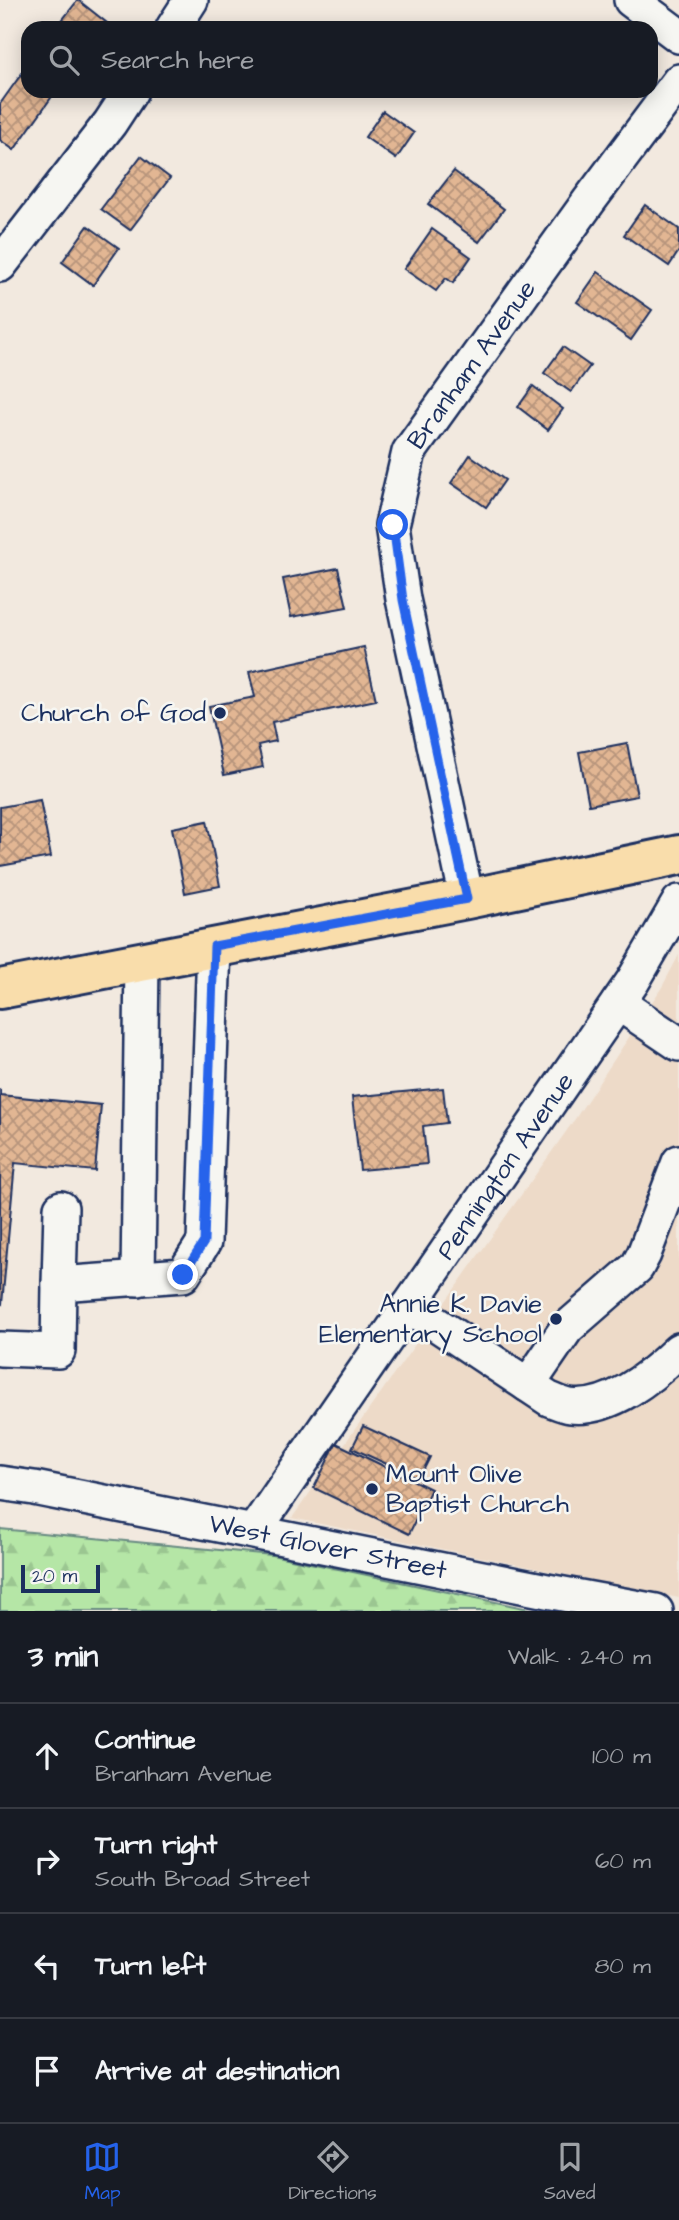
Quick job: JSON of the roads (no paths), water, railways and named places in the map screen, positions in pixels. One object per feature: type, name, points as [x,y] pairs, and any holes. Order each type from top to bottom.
[{"type":"main road","points":[[0,989],[467,899],[679,855]]},
{"type":"street","points":[[178,21],[191,0]]},
{"type":"street","points":[[631,0],[679,36]]},
{"type":"street","name":"Branham Avenue","points":[[467,899],[403,600],[393,525],[409,452],[589,201],[679,81]]},
{"type":"street","points":[[0,265],[126,98]]},
{"type":"street","name":"Pennington Avenue","points":[[254,1531],[633,981],[679,902]]},
{"type":"street","points":[[58,1284],[183,1275],[204,1242],[214,946]]},
{"type":"street","points":[[138,1279],[142,960]]},
{"type":"street","points":[[618,1003],[679,1044]]},
{"type":"street","points":[[528,1385],[567,1328],[637,1267],[679,1162]]},
{"type":"street","points":[[0,1349],[58,1351],[61,1208]]},
{"type":"street","points":[[409,1306],[549,1399],[569,1406],[596,1405],[620,1394],[661,1367],[679,1350]]},
{"type":"street","name":"West Glover Street","points":[[0,1483],[656,1611]]},
{"type":"place","name":"Church of God","points":[[220,713]]},
{"type":"place","name":"Annie K. Davie Elementary School","points":[[556,1319]]},
{"type":"place","name":"Mount Olive Baptist Church","points":[[372,1489]]}]
